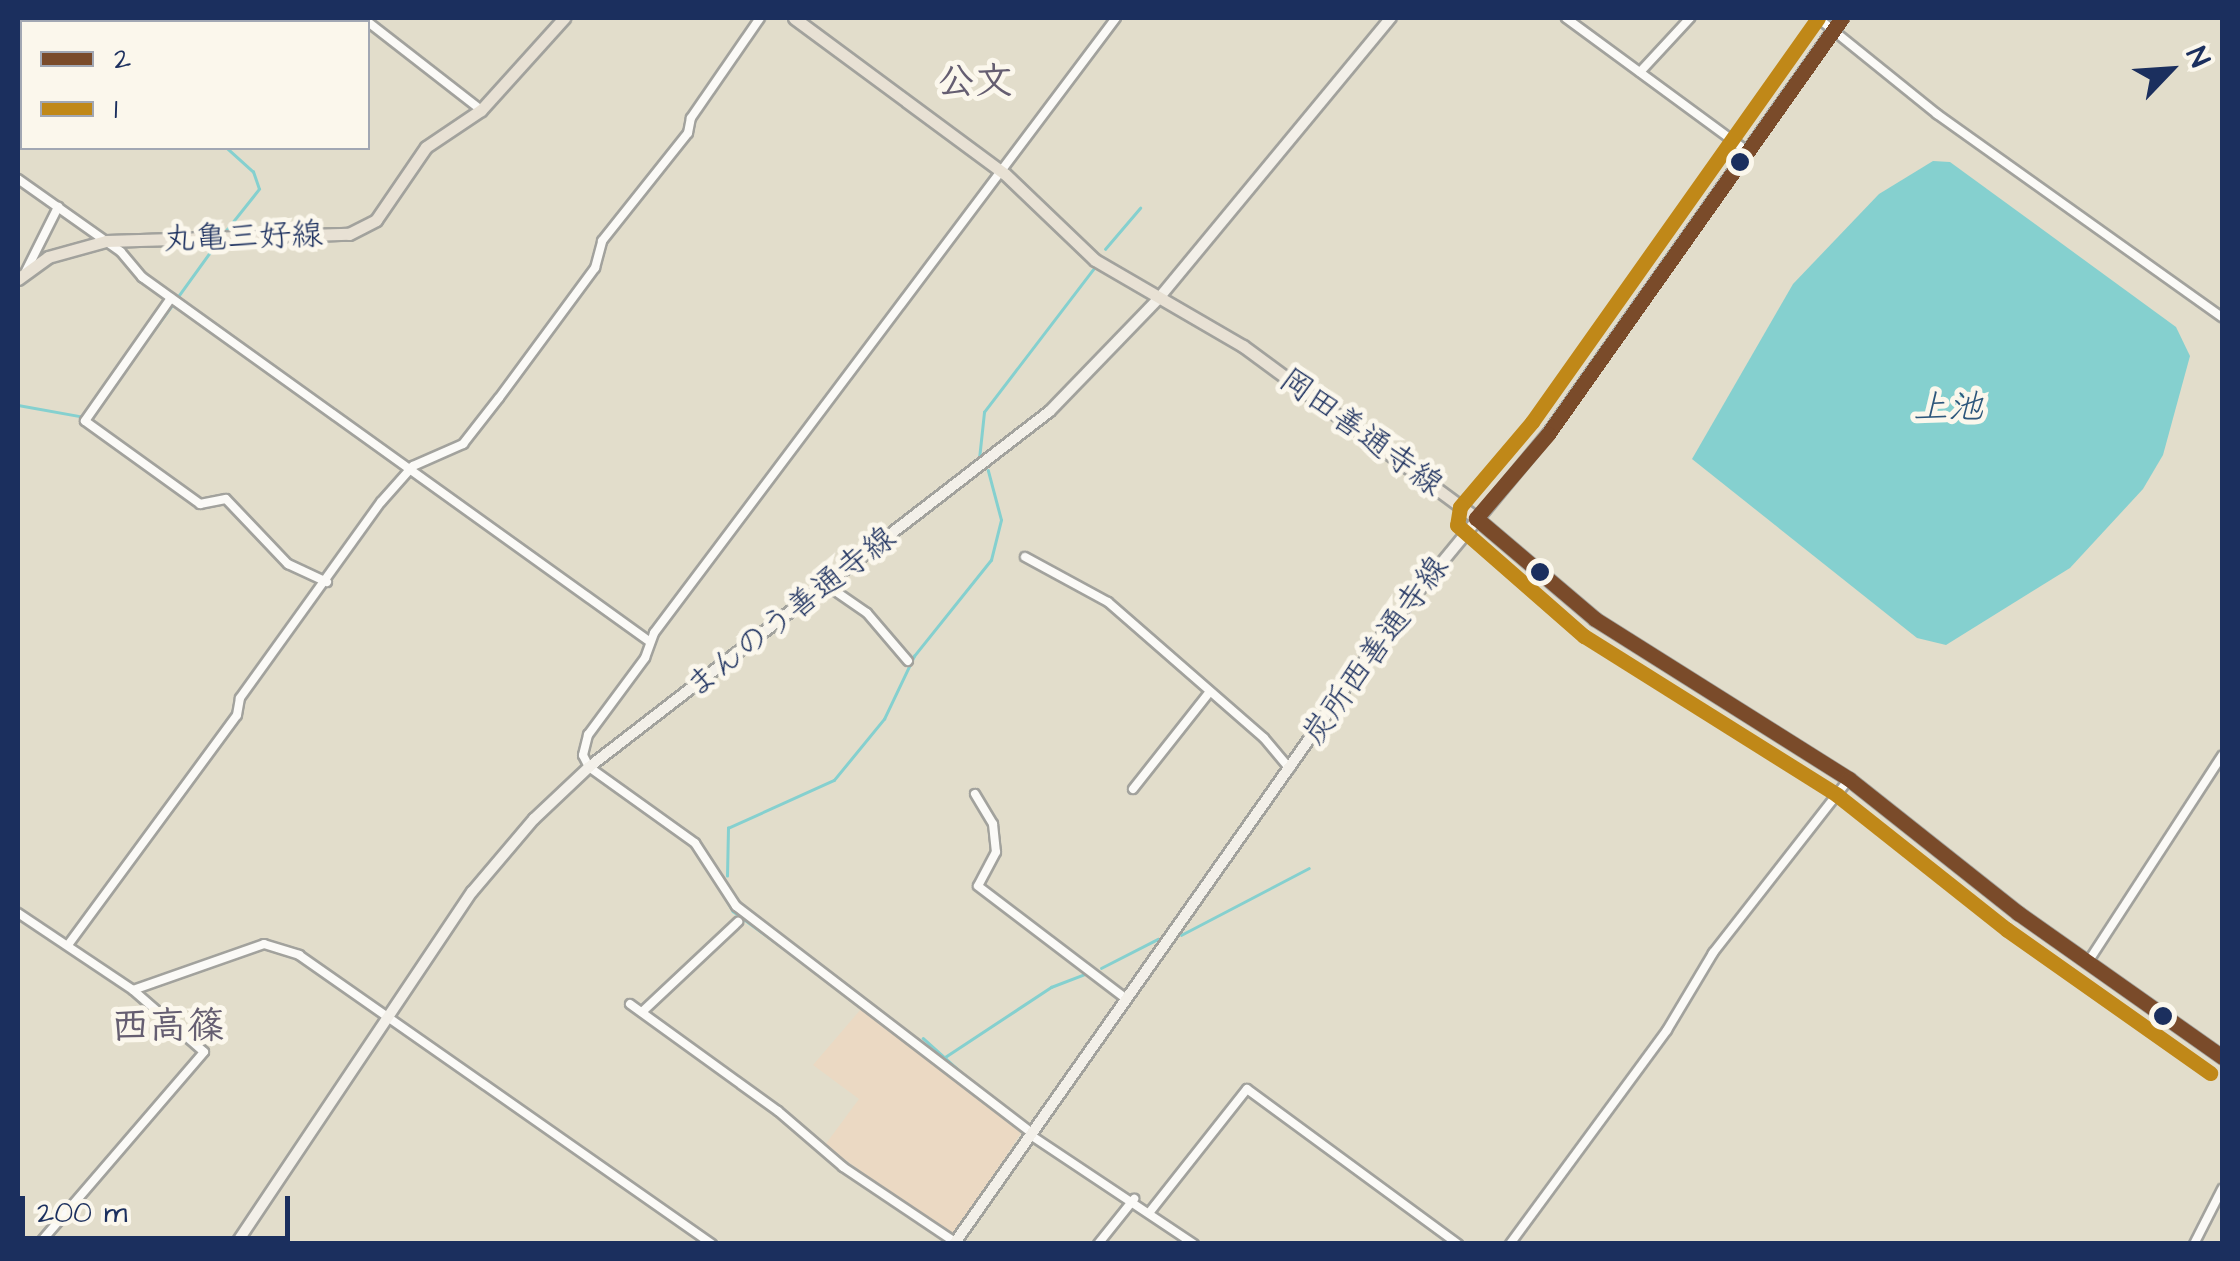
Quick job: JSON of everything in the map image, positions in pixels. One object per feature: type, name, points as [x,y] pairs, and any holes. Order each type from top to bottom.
[{"type":"main road","name":"丸亀三好線","points":[[22,275],[58,252],[106,240],[349,234],[376,220],[426,147],[481,110],[564,18]]},
{"type":"main road","name":"岡田善通寺線","points":[[794,18],[1005,174],[1095,260],[1243,346],[1476,518],[1594,619],[1849,779],[2088,962],[2222,1057]]},
{"type":"main road","name":"まんのう善通寺線","points":[[236,1244],[472,892],[590,767],[825,584],[1010,448],[1159,298],[1391,18]]},
{"type":"main road","name":"炭所西善通寺線","points":[[954,1243],[1383,634],[1548,434],[1842,18]]},
{"type":"street","points":[[68,945],[413,466],[469,439],[595,268],[602,241],[688,133],[690,118],[760,18]]},
{"type":"street","points":[[1116,18],[1005,174],[649,641],[644,658],[584,744],[590,767],[695,843],[736,906],[1032,1134],[1134,1199],[1194,1244]]},
{"type":"street","points":[[1566,18],[1746,152]]},
{"type":"street","points":[[1640,72],[1690,18]]},
{"type":"street","points":[[1818,18],[1937,114],[2222,317]]},
{"type":"street","points":[[370,23],[481,110]]},
{"type":"street","points":[[18,179],[106,240],[172,298],[413,466],[649,641]]},
{"type":"street","points":[[22,275],[58,207]]},
{"type":"street","points":[[172,298],[85,421],[200,504],[226,499],[288,564],[327,582]]},
{"type":"street","points":[[1025,557],[1108,602],[1208,694],[1264,738],[1290,770]]},
{"type":"street","points":[[825,584],[866,613],[908,661]]},
{"type":"street","points":[[1133,789],[1208,694]]},
{"type":"street","points":[[2088,962],[2222,756]]},
{"type":"street","points":[[1510,1244],[1656,1046],[1713,953],[1849,779]]},
{"type":"street","points":[[975,794],[992,824],[996,852],[978,886],[1125,998]]},
{"type":"street","points":[[18,913],[133,990],[204,1052],[42,1243]]},
{"type":"street","points":[[642,1012],[738,922]]},
{"type":"street","points":[[133,990],[264,944],[299,956],[712,1244]]},
{"type":"street","points":[[630,1004],[778,1111],[843,1167],[954,1243]]},
{"type":"street","points":[[1148,1213],[1247,1090],[1458,1244]]},
{"type":"street","points":[[2194,1244],[2222,1189]]},
{"type":"street","points":[[1098,1244],[1134,1199]]},
{"type":"shaded area","points":[[861,1009],[1021,1133],[952,1237],[825,1145],[859,1099],[813,1065]]},
{"type":"water","name":"上池","points":[[1933,161],[1950,162],[2176,327],[2190,356],[2163,455],[2143,489],[2070,568],[1946,645],[1917,638],[1692,459],[1793,284],[1879,194]]},
{"type":"waterway","points":[[108,18],[112,20]]},
{"type":"waterway","points":[[224,233],[259,189],[253,172],[228,150]]},
{"type":"waterway","points":[[1105,249],[1140,208]]},
{"type":"waterway","points":[[177,298],[216,244]]},
{"type":"waterway","points":[[979,459],[984,412],[1095,267]]},
{"type":"waterway","points":[[142,346],[173,304]]},
{"type":"waterway","points":[[18,405],[85,417]]},
{"type":"waterway","points":[[727,876],[728,828],[834,780],[884,719],[914,656],[991,560],[1001,520],[988,471]]},
{"type":"waterway","points":[[1181,935],[1309,868]]},
{"type":"waterway","points":[[722,892],[733,911],[797,958]]},
{"type":"waterway","points":[[1101,968],[1158,939]]},
{"type":"waterway","points":[[945,1057],[1051,987],[1087,973]]},
{"type":"waterway","points":[[923,1038],[974,1084]]},
{"type":"transit line","name":"1","points":[[1818,18],[1532,422],[1460,507],[1457,525],[1584,636],[1837,795],[2006,929],[2210,1073]]},
{"type":"transit line","name":"2","points":[[1842,18],[1548,434],[1476,518],[1595,619],[1849,779],[2018,913],[2222,1057]]},
{"type":"district","name":"公文","points":[[975,83]]},
{"type":"district","name":"西高篠","points":[[168,1028]]}]
